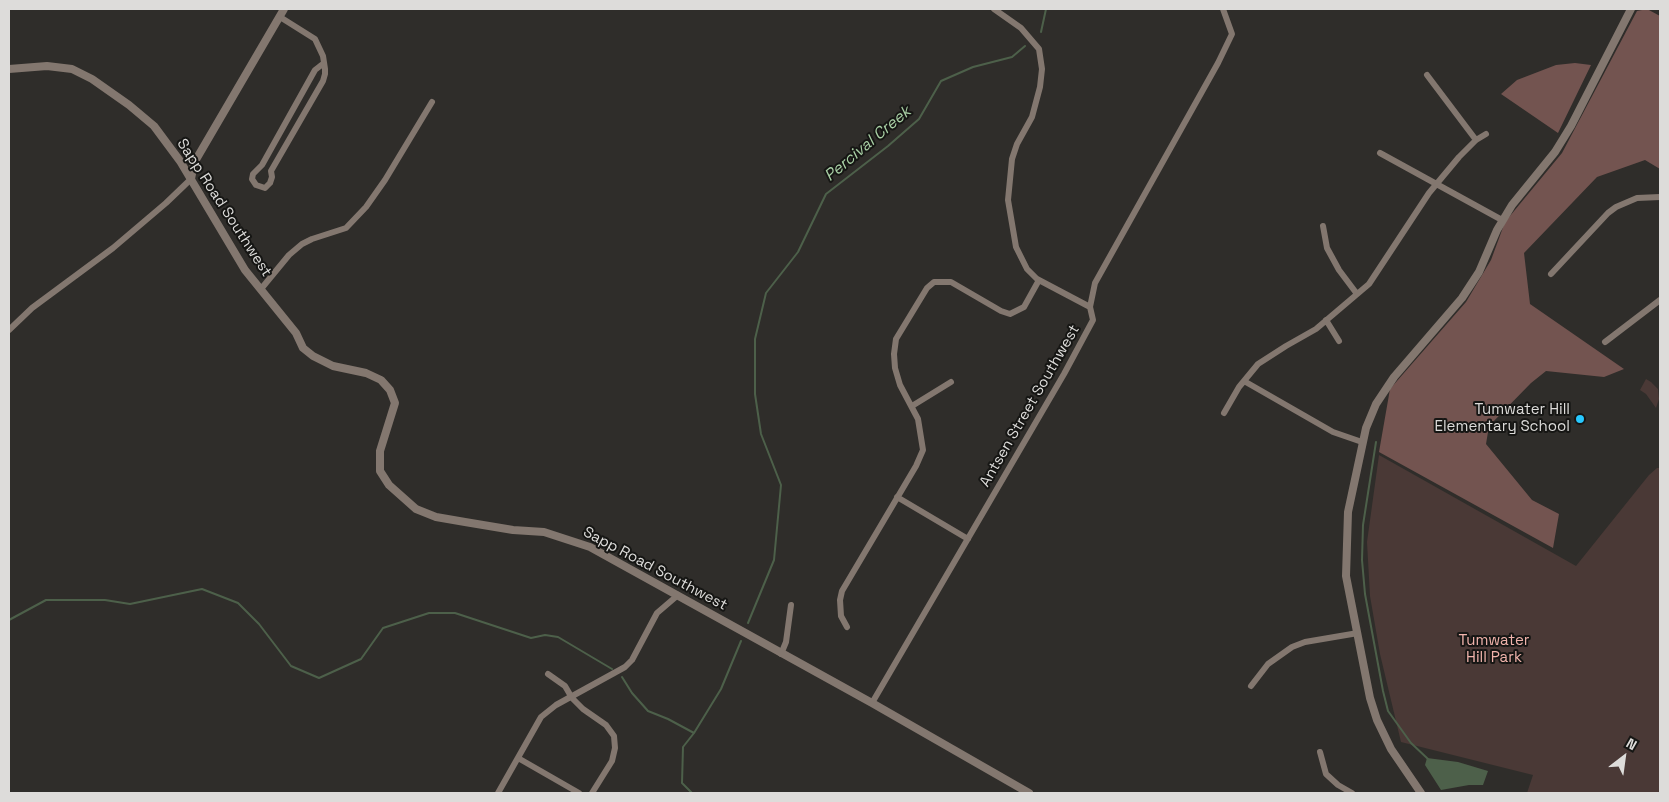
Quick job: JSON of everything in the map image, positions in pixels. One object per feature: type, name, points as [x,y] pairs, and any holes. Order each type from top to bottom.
[{"type":"street","points":[[9,330],[32,308],[121,241],[191,179],[194,163],[284,9]]},
{"type":"street","points":[[994,9],[1021,28],[1039,49],[1042,69],[1040,87],[1032,117],[1016,144],[1012,159],[1008,200],[1014,239],[1020,258],[1027,269],[1039,280],[1090,307]]},
{"type":"street","name":"Antsen Street Southwest","points":[[872,703],[1064,374],[1093,320],[1090,307],[1095,283],[1213,72],[1232,34],[1223,9]]},
{"type":"street","points":[[1421,793],[1391,749],[1377,720],[1370,698],[1346,576],[1348,512],[1362,442],[1376,404],[1394,377],[1462,298],[1479,272],[1502,220],[1512,204],[1555,152],[1572,126],[1631,9]]},
{"type":"street","points":[[280,17],[315,39],[321,50],[324,63],[325,74],[323,81],[271,172],[270,183],[265,188],[256,185],[252,178],[253,174],[262,165],[315,70],[324,63]]},
{"type":"street","name":"Sapp Road Southwest","points":[[9,69],[47,66],[72,69],[92,79],[129,105],[154,126],[180,161],[245,270],[296,333],[303,348],[313,356],[333,366],[366,373],[381,380],[390,390],[396,403],[380,451],[380,471],[389,485],[416,509],[436,516],[513,530],[544,532],[590,547],[872,703],[1029,793]]},
{"type":"street","points":[[1427,75],[1476,140]]},
{"type":"street","points":[[260,289],[289,255],[302,244],[346,228],[366,207],[411,140],[432,102]]},
{"type":"street","points":[[1224,413],[1244,381],[1258,364],[1316,329],[1369,284],[1437,184],[1459,157],[1476,140],[1486,134]]},
{"type":"street","points":[[1380,153],[1502,220]]},
{"type":"street","points":[[1551,274],[1608,213],[1616,207],[1636,198],[1660,197]]},
{"type":"street","points":[[1323,226],[1327,248],[1339,270],[1357,294]]},
{"type":"street","points":[[847,627],[842,616],[840,600],[842,591],[916,466],[922,450],[918,419],[900,385],[895,368],[896,339],[927,288],[934,282],[951,282],[1001,311],[1010,314],[1024,307],[1039,280]]},
{"type":"street","points":[[1605,342],[1660,300]]},
{"type":"street","points":[[1326,320],[1340,342]]},
{"type":"street","points":[[1244,381],[1333,432],[1362,442]]},
{"type":"street","points":[[912,406],[951,382]]},
{"type":"street","points":[[897,497],[968,539]]},
{"type":"street","points":[[498,793],[540,717],[556,705],[618,672],[629,663],[657,613],[678,596]]},
{"type":"street","points":[[781,654],[786,642],[791,605]]},
{"type":"street","points":[[1251,686],[1268,664],[1292,647],[1305,642],[1358,633]]},
{"type":"street","points":[[548,674],[565,686],[572,698],[606,725],[614,736],[615,748],[612,761],[592,793]]},
{"type":"street","points":[[1320,752],[1326,774],[1338,785],[1352,793]]},
{"type":"street","points":[[518,758],[579,793]]},
{"type":"green space","points":[[1646,379],[1658,389],[1659,399],[1656,408],[1646,394],[1640,390]]},
{"type":"green space","name":"Tumwater Hill Park","points":[[1379,455],[1576,566],[1649,475],[1657,468],[1660,468],[1660,793],[1527,793],[1533,775],[1401,742],[1380,654],[1370,596],[1367,542]]},
{"type":"shaded area","points":[[1647,9],[1660,16],[1660,169],[1645,160],[1597,177],[1524,253],[1530,304],[1624,369],[1604,377],[1546,371],[1531,383],[1489,426],[1486,444],[1532,500],[1559,514],[1553,548],[1379,452],[1390,389],[1466,302],[1491,260],[1505,222],[1562,153],[1637,11]]},
{"type":"shaded area","points":[[1575,63],[1591,65],[1558,133],[1501,94],[1517,80],[1556,65]]},
{"type":"shaded area","points":[[1427,758],[1458,762],[1488,771],[1483,785],[1469,785],[1441,790],[1425,765]]},
{"type":"waterway","name":"Percival Creek","points":[[1041,32],[1046,9]]},
{"type":"waterway","name":"Percival Creek","points":[[748,623],[774,560],[781,485],[761,434],[755,394],[755,339],[766,293],[798,252],[826,194],[888,146],[919,119],[941,81],[973,67],[1012,57],[1025,46]]},
{"type":"waterway","points":[[1376,442],[1363,525],[1362,560],[1365,594],[1388,711],[1411,743],[1428,759]]},
{"type":"waterway","points":[[9,620],[46,600],[105,600],[130,604],[202,589],[238,603],[259,624],[291,666],[319,678],[361,659],[383,628],[429,613],[455,613],[531,638],[545,635],[558,637],[612,669]]},
{"type":"waterway","name":"Percival Creek","points":[[692,793],[682,783],[683,747],[694,733],[721,689],[741,641]]},
{"type":"waterway","points":[[622,677],[632,693],[648,711],[694,733]]},
{"type":"place","name":"Tumwater Hill Elementary School","points":[[1580,419]]}]
